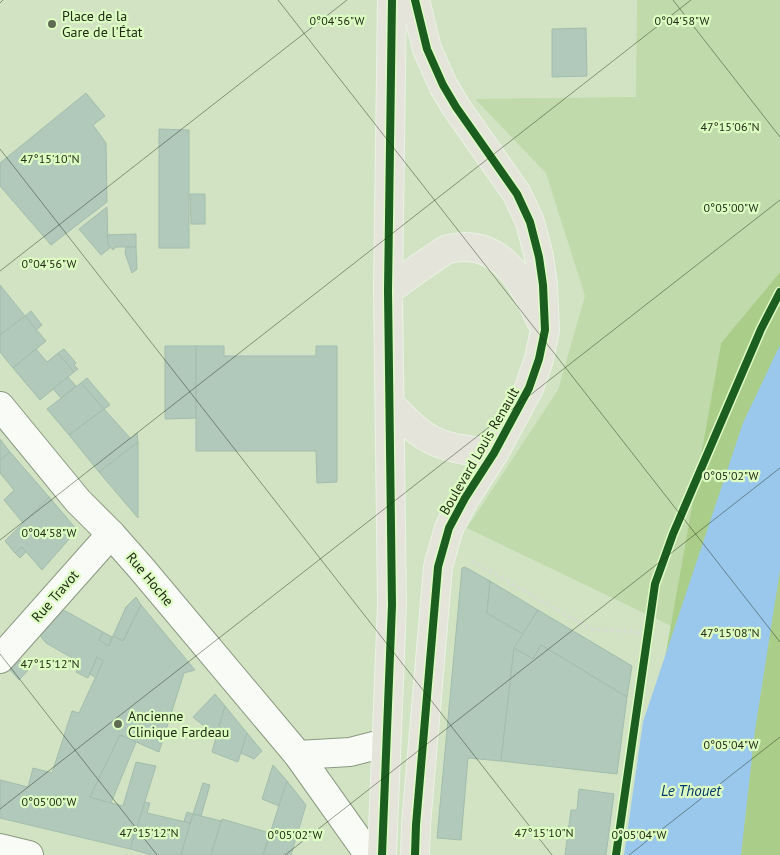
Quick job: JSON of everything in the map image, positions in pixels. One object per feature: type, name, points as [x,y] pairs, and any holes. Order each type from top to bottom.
[{"type":"main road","points":[[382,855],[392,605],[388,291],[392,0]]},
{"type":"main road","name":"Boulevard Louis Renault","points":[[415,0],[427,49],[443,84],[456,107],[517,194],[530,222],[539,257],[543,285],[545,330],[539,359],[529,388],[494,453],[465,498],[449,528],[438,567],[416,815],[415,855]]},
{"type":"main road","points":[[388,291],[414,271],[447,250],[476,248],[493,255],[510,266],[528,292],[545,330]]},
{"type":"main road","name":"Boulevard Louis Renault","points":[[390,404],[426,437],[444,445],[469,451],[494,453]]},
{"type":"street","name":"Rue Hoche","points":[[0,406],[78,501],[111,534],[298,755],[369,855]]},
{"type":"street","name":"Rue Travot","points":[[0,659],[111,534]]},
{"type":"street","points":[[298,755],[350,752],[385,743]]},
{"type":"street","points":[[0,848],[29,855]]},
{"type":"path","points":[[465,557],[591,629],[648,633]]},
{"type":"green space","points":[[637,0],[780,0],[780,272],[721,343],[671,626],[467,528],[558,390],[585,296],[546,173],[475,99],[636,97]]},
{"type":"green space","name":"Le Thouet","points":[[780,272],[780,855],[630,855],[721,343]]},
{"type":"water","name":"Le Thouet","points":[[780,345],[780,570],[755,730],[741,855],[624,855],[643,722],[743,423]]},
{"type":"building","points":[[586,28],[587,76],[552,77],[552,29]]},
{"type":"building","points":[[86,93],[105,116],[93,125],[106,143],[107,202],[51,245],[0,186],[0,163]]},
{"type":"building","points":[[159,129],[189,130],[189,248],[159,248]]},
{"type":"building","points":[[190,194],[205,194],[205,224],[191,224]]},
{"type":"building","points":[[107,207],[108,244],[110,248],[101,255],[79,229]]},
{"type":"building","points":[[136,234],[136,247],[116,247],[113,250],[108,244],[107,235]]},
{"type":"building","points":[[126,247],[136,247],[137,269],[132,273],[125,253]]},
{"type":"building","points":[[0,285],[25,316],[0,335]]},
{"type":"building","points":[[31,311],[42,325],[36,330],[25,316]]},
{"type":"building","points":[[25,316],[46,341],[13,368],[0,352],[0,335]]},
{"type":"building","points":[[165,346],[196,346],[196,418],[165,419]]},
{"type":"building","points":[[196,346],[224,346],[224,356],[316,356],[316,346],[337,346],[337,482],[317,483],[316,451],[196,451]]},
{"type":"building","points":[[36,349],[47,362],[58,353],[74,372],[40,400],[13,368]]},
{"type":"building","points":[[64,349],[76,363],[74,365],[78,369],[74,372],[58,353]]},
{"type":"building","points":[[68,377],[76,386],[61,398],[53,389]]},
{"type":"building","points":[[87,378],[110,405],[104,409],[81,383]]},
{"type":"building","points":[[81,383],[104,409],[69,435],[47,409]]},
{"type":"building","points":[[104,409],[131,439],[137,433],[138,442],[99,472],[69,435]]},
{"type":"building","points":[[0,439],[10,452],[0,460]]},
{"type":"building","points":[[138,442],[138,518],[99,472]]},
{"type":"building","points":[[10,452],[49,497],[23,523],[4,500],[14,490],[0,473],[0,460]]},
{"type":"building","points":[[49,497],[77,530],[42,570],[22,547],[15,553],[5,541]]},
{"type":"building","points":[[22,547],[26,552],[20,558],[15,553]]},
{"type":"building","points":[[465,567],[490,581],[487,613],[523,634],[514,648],[501,761],[468,758],[461,840],[437,838],[462,568]]},
{"type":"building","points":[[490,581],[538,610],[523,634],[487,613]]},
{"type":"building","points":[[136,597],[141,605],[123,641],[113,636],[126,607]]},
{"type":"building","name":"Ancienne Clinique Fardeau","points":[[141,605],[195,670],[184,673],[159,752],[120,735],[90,797],[123,806],[136,762],[156,766],[130,849],[0,818],[0,780],[28,787],[33,768],[52,773],[72,711],[79,713],[103,661],[97,657],[88,678],[76,672],[81,663],[46,643],[39,634],[62,609],[103,632],[99,640],[109,646],[113,636],[123,641]]},
{"type":"building","points":[[538,610],[632,666],[627,697],[541,645],[533,659],[514,648]]},
{"type":"building","points":[[103,632],[112,637],[109,646],[99,640]]},
{"type":"building","points":[[541,645],[627,697],[617,774],[501,761],[514,648],[533,659]]},
{"type":"building","points":[[97,657],[103,661],[96,678],[90,674]]},
{"type":"building","points":[[20,660],[29,669],[19,680],[10,670]]},
{"type":"building","points":[[215,694],[225,706],[216,736],[193,717]]},
{"type":"building","points":[[225,706],[247,733],[238,762],[212,752]]},
{"type":"building","points":[[247,733],[262,751],[254,759],[241,753]]},
{"type":"building","points":[[120,735],[136,742],[111,803],[90,797]]},
{"type":"building","points":[[273,765],[287,781],[279,806],[262,799]]},
{"type":"building","points":[[287,781],[306,805],[291,855],[263,855]]},
{"type":"building","points":[[203,783],[210,785],[201,816],[193,814]]},
{"type":"building","points":[[579,789],[614,794],[606,855],[565,855],[571,810],[577,810]]},
{"type":"building","points":[[145,802],[150,803],[147,813],[190,823],[181,855],[152,855],[130,849]]},
{"type":"building","points":[[187,812],[193,814],[190,823],[184,821]]},
{"type":"building","points":[[193,814],[221,821],[211,855],[181,855]]},
{"type":"building","points":[[222,819],[270,833],[263,855],[211,855]]},
{"type":"cycle path","points":[[382,855],[392,605],[388,291],[392,0]]},
{"type":"cycle path","points":[[415,0],[427,49],[443,85],[456,107],[517,194],[530,222],[539,257],[543,285],[545,330],[539,359],[529,388],[494,453],[465,498],[449,528],[438,567],[415,855]]},
{"type":"cycle path","points":[[616,855],[655,584],[673,534],[761,329],[780,292]]},
{"type":"place","name":"Place de la Gare de l'État","points":[[52,24]]},
{"type":"place","name":"Ancienne Clinique Fardeau","points":[[118,724]]}]
